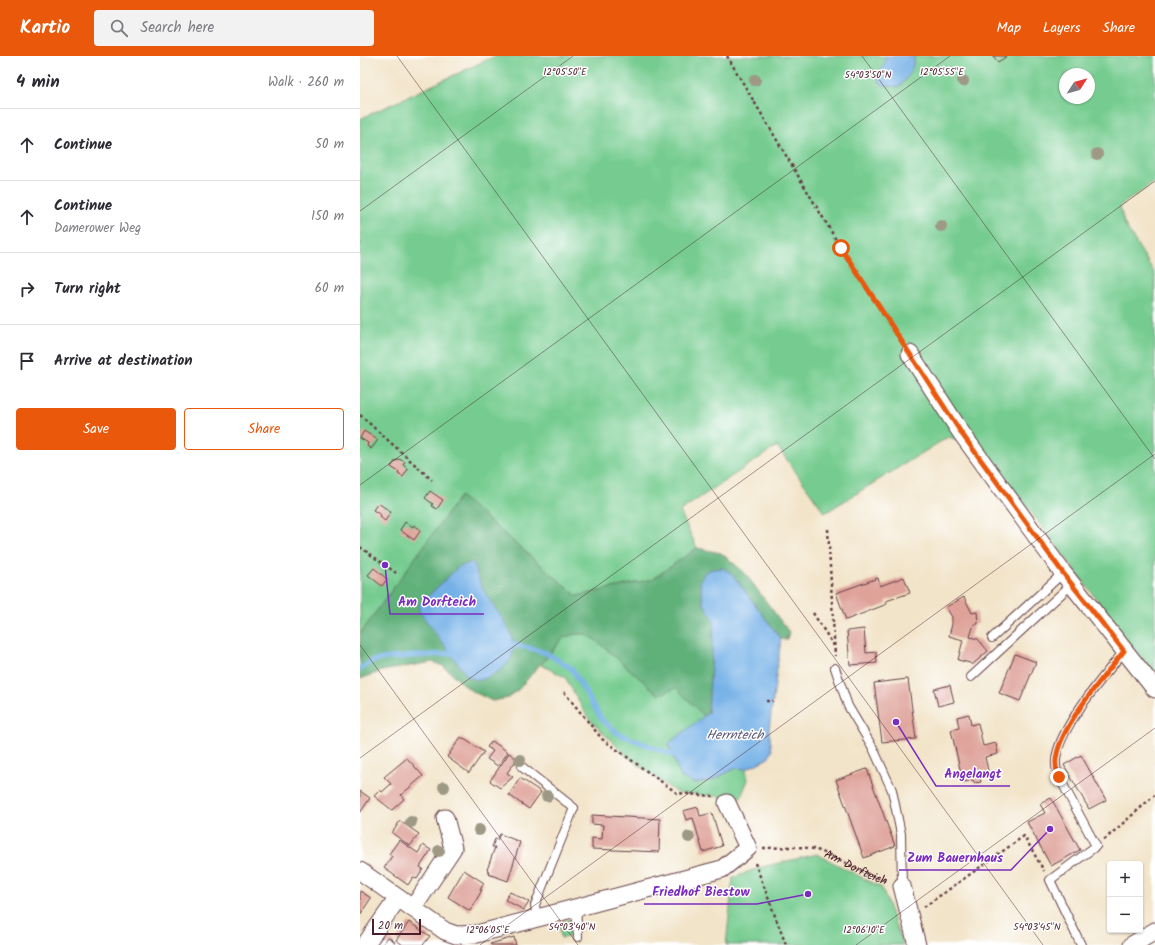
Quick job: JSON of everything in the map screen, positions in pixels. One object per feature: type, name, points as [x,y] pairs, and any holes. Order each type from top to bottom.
[{"type":"street","points":[[910,354],[962,434],[1067,578],[1155,689]]},
{"type":"street","points":[[360,871],[445,932],[456,935],[477,934],[722,869],[752,856],[727,803]]},
{"type":"street","points":[[413,908],[453,848],[445,818]]},
{"type":"street","name":"Am Dorfteich","points":[[902,886],[917,945]]},
{"type":"street","points":[[365,945],[398,898]]},
{"type":"street","points":[[1132,945],[1155,931]]},
{"type":"lane","points":[[992,638],[1067,578]]},
{"type":"lane","points":[[972,677],[1067,578]]},
{"type":"lane","points":[[1081,945],[1050,880],[1096,846],[1059,777],[1056,757],[1062,736],[1087,699],[1124,651]]},
{"type":"lane","points":[[835,668],[848,706],[873,748],[892,790],[901,834],[902,886]]},
{"type":"lane","points":[[522,767],[574,808],[535,905],[537,918]]},
{"type":"lane","points":[[576,908],[578,937]]},
{"type":"path","points":[[727,56],[841,248],[910,354]]},
{"type":"path","points":[[360,415],[432,480]]},
{"type":"path","points":[[828,529],[835,668]]},
{"type":"path","points":[[360,547],[396,573]]},
{"type":"path","points":[[813,613],[834,646]]},
{"type":"path","points":[[564,692],[602,739],[677,793],[724,797],[727,803]]},
{"type":"path","points":[[766,700],[773,701]]},
{"type":"path","points":[[1096,846],[1155,795]]},
{"type":"path","points":[[910,918],[1024,836],[1050,880]]},
{"type":"path","name":"Am Dorfteich","points":[[752,856],[797,847],[821,851],[873,878],[902,886]]},
{"type":"path","points":[[752,856],[786,945]]},
{"type":"green space","points":[[495,56],[885,56],[886,64],[914,61],[914,56],[1155,56],[1155,182],[1120,206],[1124,223],[1155,274],[1155,677],[982,447],[948,437],[825,513],[777,446],[680,511],[697,548],[653,579],[577,596],[460,497],[360,634],[360,119]]},
{"type":"green space","points":[[460,496],[577,596],[653,579],[697,548],[721,553],[744,572],[789,632],[787,639],[781,639],[732,574],[703,602],[714,620],[708,713],[705,717],[676,688],[659,695],[597,641],[585,634],[574,634],[563,638],[518,690],[508,698],[492,701],[470,690],[443,666],[433,662],[382,671],[360,679],[360,634]]},
{"type":"green space","points":[[574,634],[585,634],[676,688],[705,717],[668,744],[693,783],[711,781],[736,768],[746,769],[748,780],[741,797],[677,793],[629,758],[588,718],[565,677],[541,665],[563,638]]},
{"type":"green space","points":[[817,854],[882,888],[903,945],[726,945],[733,878],[758,868]]},
{"type":"green space","points":[[573,919],[574,936],[561,938],[559,922]]},
{"type":"water","points":[[885,56],[914,56],[910,73],[899,87],[882,85],[876,76],[885,64]]},
{"type":"water","points":[[473,562],[482,588],[505,622],[513,643],[513,653],[507,663],[496,673],[481,680],[476,680],[467,676],[419,611],[419,605],[458,567]]},
{"type":"water","name":"Herrnteich","points":[[723,568],[732,574],[781,639],[769,730],[772,751],[767,759],[746,769],[736,768],[711,781],[693,783],[681,777],[668,744],[708,713],[714,620],[703,602],[700,581],[705,572]]},
{"type":"building","points":[[993,56],[1007,56],[998,62]]},
{"type":"building","points":[[364,431],[378,440],[371,449],[367,446],[368,443],[360,438]]},
{"type":"building","points":[[399,459],[405,462],[403,465],[408,469],[403,477],[398,474],[399,472],[391,467],[396,460],[398,461]]},
{"type":"building","points":[[430,491],[443,500],[437,509],[425,498]]},
{"type":"building","points":[[378,503],[391,512],[385,521],[380,517],[381,515],[373,510]]},
{"type":"building","points":[[405,522],[413,527],[414,525],[421,530],[414,540],[400,530]]},
{"type":"building","points":[[374,568],[387,579],[382,586],[368,575]]},
{"type":"building","points":[[904,577],[910,593],[886,601],[887,604],[846,620],[836,593],[878,578],[880,586]]},
{"type":"building","points":[[964,597],[972,613],[977,612],[978,624],[974,624],[970,637],[978,639],[988,651],[972,665],[970,663],[958,660],[963,640],[949,636],[952,617],[946,607]]},
{"type":"building","points":[[864,629],[866,653],[876,652],[877,663],[850,665],[847,631]]},
{"type":"building","points":[[1015,654],[1036,662],[1020,701],[999,693]]},
{"type":"building","points":[[908,679],[916,739],[882,742],[874,683]]},
{"type":"building","points":[[950,685],[954,702],[938,706],[934,689]]},
{"type":"building","points":[[969,714],[971,725],[978,723],[983,746],[996,743],[998,754],[985,757],[989,775],[980,778],[981,782],[974,783],[973,780],[963,782],[951,730],[959,728],[957,717]]},
{"type":"building","points":[[461,737],[484,752],[469,773],[447,757]]},
{"type":"building","points":[[492,741],[508,752],[498,766],[487,759],[493,751],[487,747]]},
{"type":"building","points":[[509,753],[517,759],[507,773],[513,777],[500,788],[490,781]]},
{"type":"building","points":[[1081,755],[1106,800],[1089,809],[1064,765]]},
{"type":"building","points":[[407,758],[423,776],[401,795],[404,799],[392,810],[374,796],[380,790],[382,792],[391,784],[384,777]]},
{"type":"building","points":[[867,769],[895,846],[864,858],[836,780]]},
{"type":"building","points":[[520,778],[541,792],[529,809],[509,795]]},
{"type":"building","points":[[360,791],[370,798],[360,813]]},
{"type":"building","points":[[1051,798],[1080,850],[1051,866],[1027,822],[1045,813],[1040,804]]},
{"type":"building","points":[[698,807],[700,816],[712,813],[722,846],[703,852],[693,818],[686,820],[683,811]]},
{"type":"building","points":[[592,815],[660,819],[659,852],[592,849],[592,838],[602,839],[603,825],[592,824]]},
{"type":"building","points":[[400,821],[419,834],[410,846],[392,833]]},
{"type":"building","points":[[500,834],[520,842],[508,881],[488,874],[489,871],[487,870],[495,847],[492,847],[495,839],[497,840]]},
{"type":"building","points":[[399,840],[418,853],[423,845],[431,850],[420,867],[423,869],[417,879],[413,877],[408,885],[384,868],[392,856],[389,854]]},
{"type":"building","points":[[464,870],[484,883],[480,890],[482,890],[470,911],[448,897]]},
{"type":"building","points":[[360,891],[371,898],[360,915]]},
{"type":"building","points":[[510,892],[529,902],[524,910],[505,900]]},
{"type":"building","points":[[409,922],[430,936],[423,945],[403,945],[396,940]]},
{"type":"building","points":[[388,937],[395,942],[393,945],[382,945]]},
{"type":"building","points":[[514,937],[516,945],[490,944]]},
{"type":"waterway","points":[[508,646],[514,645],[546,653],[571,668],[602,720],[619,734],[673,755]]},
{"type":"waterway","points":[[360,669],[372,661],[388,658],[456,653]]},
{"type":"place","name":"Am Dorfteich","points":[[385,565]]},
{"type":"place","name":"Angelangt","points":[[896,722]]},
{"type":"place","name":"Zum Bauernhaus","points":[[1050,829]]},
{"type":"place","name":"Friedhof Biestow","points":[[808,894]]},
{"type":"route","points":[[841,248],[962,434],[1063,573],[1124,651],[1087,699],[1062,736],[1056,757],[1059,777]]}]
